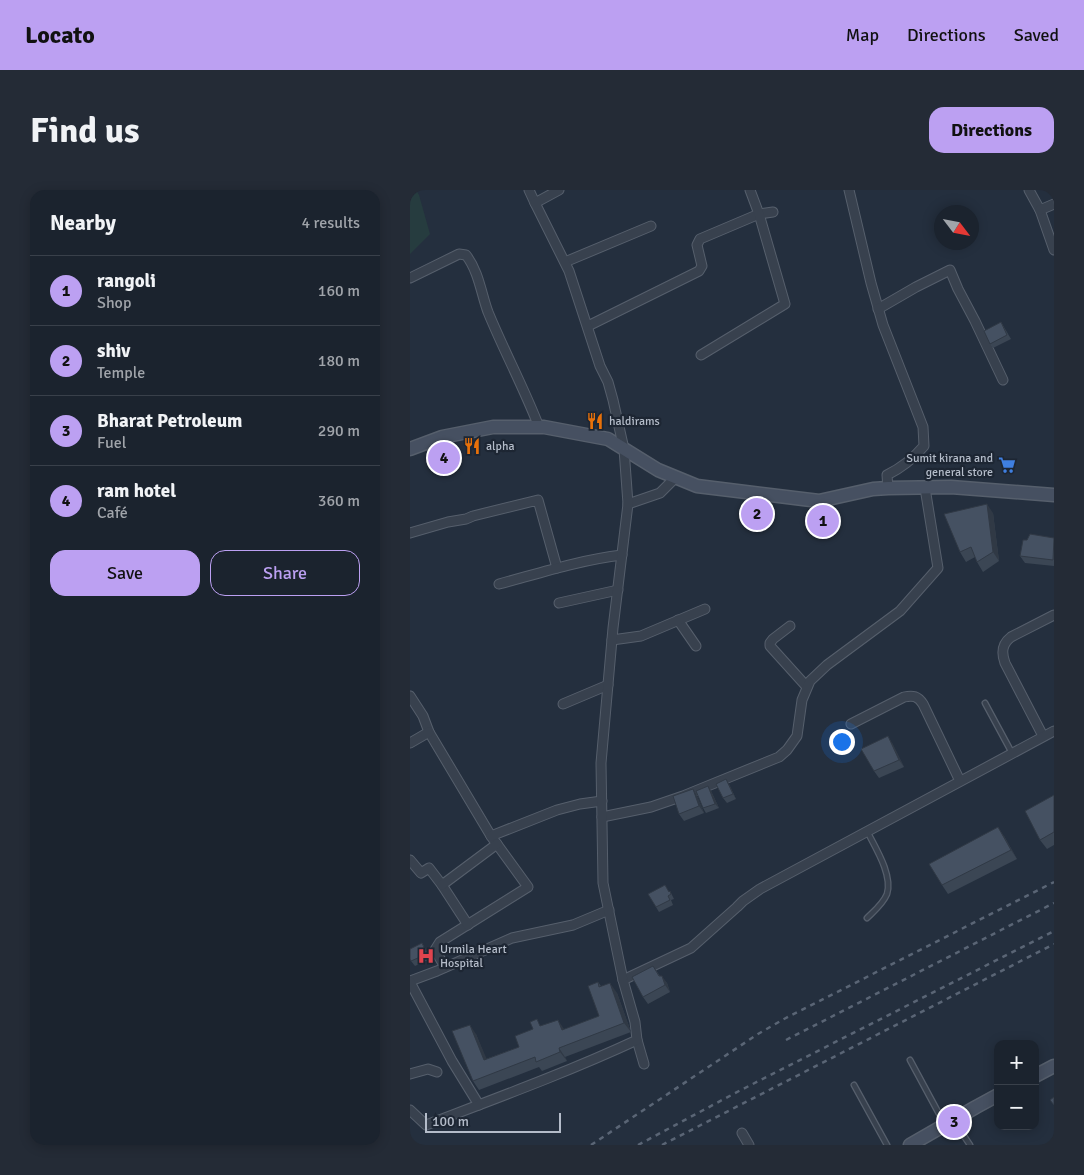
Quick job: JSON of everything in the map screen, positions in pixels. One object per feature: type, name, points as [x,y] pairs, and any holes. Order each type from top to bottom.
[{"type":"main road","points":[[410,450],[442,437],[493,427],[539,427],[608,439],[658,470],[697,486],[819,501],[872,489],[888,488],[952,487],[1054,495]]},
{"type":"main road","points":[[1039,1074],[1054,1066]]},
{"type":"main road","points":[[910,1145],[994,1097]]},
{"type":"street","points":[[529,190],[569,271],[600,366],[611,391],[624,449],[628,504],[612,640],[601,763],[603,883],[635,1022],[637,1040],[644,1064]]},
{"type":"street","points":[[535,203],[559,190]]},
{"type":"street","points":[[701,355],[784,304],[759,214],[750,190]]},
{"type":"street","points":[[849,190],[883,325],[923,427],[924,446],[913,459],[887,475],[888,488]]},
{"type":"street","points":[[1029,190],[1040,210],[1054,250]]},
{"type":"street","points":[[1040,210],[1054,204]]},
{"type":"street","points":[[588,326],[699,271],[702,266],[696,245],[700,239],[759,214],[773,212]]},
{"type":"street","points":[[565,262],[651,226]]},
{"type":"street","points":[[410,278],[459,254],[466,255],[477,275],[498,336],[518,376],[539,427]]},
{"type":"street","points":[[878,308],[950,270],[1003,380]]},
{"type":"street","points":[[628,504],[660,493],[676,477]]},
{"type":"street","points":[[602,817],[651,807],[683,796],[778,757],[787,750],[796,736],[802,700],[810,681],[827,665],[900,611],[938,568],[925,488]]},
{"type":"street","points":[[410,533],[538,500],[557,568]]},
{"type":"street","points":[[499,584],[603,557],[622,555]]},
{"type":"street","points":[[559,603],[618,590]]},
{"type":"street","points":[[612,640],[640,636],[705,609]]},
{"type":"street","points":[[1043,736],[1006,663],[1003,650],[1007,640],[1011,637],[1054,615]]},
{"type":"street","points":[[678,620],[696,646]]},
{"type":"street","points":[[790,626],[773,639],[770,646],[807,687]]},
{"type":"street","points":[[563,704],[608,686]]},
{"type":"street","points":[[410,696],[423,716],[429,732],[494,840],[528,887],[440,942],[435,950],[445,967]]},
{"type":"street","points":[[851,724],[904,697],[915,696],[923,704],[960,781]]},
{"type":"street","points":[[624,980],[691,948],[743,901],[760,889],[1054,730]]},
{"type":"street","points":[[410,743],[429,732]]},
{"type":"street","points":[[442,885],[494,840],[557,810],[602,801]]},
{"type":"street","points":[[410,860],[421,873],[429,868],[468,925]]},
{"type":"street","points":[[479,1105],[452,1061],[410,982],[512,938],[573,925],[609,910]]},
{"type":"street","points":[[410,1110],[426,1125],[602,1056],[637,1040]]},
{"type":"street","points":[[410,1074],[428,1069],[438,1072]]},
{"type":"street","points":[[742,1133],[749,1145]]},
{"type":"lane","points":[[985,703],[1012,753]]},
{"type":"lane","points":[[867,831],[883,863],[888,886],[882,903],[867,918]]},
{"type":"lane","points":[[910,1060],[949,1122],[970,1145]]},
{"type":"lane","points":[[854,1085],[887,1145]]},
{"type":"green space","points":[[410,190],[416,190],[419,195],[430,234],[410,254]]},
{"type":"building","points":[[1001,322],[1007,335],[990,344],[984,331]]},
{"type":"building","points":[[987,504],[993,552],[977,562],[971,547],[960,552],[944,514]]},
{"type":"building","points":[[1030,534],[1054,538],[1053,560],[1020,556],[1023,540],[1027,540]]},
{"type":"building","points":[[888,736],[899,760],[874,771],[861,749]]},
{"type":"building","points":[[726,779],[733,794],[723,798],[716,784]]},
{"type":"building","points":[[708,786],[715,804],[703,808],[696,791]]},
{"type":"building","points":[[693,789],[699,806],[679,814],[673,796]]},
{"type":"building","points":[[1054,795],[1054,832],[1040,840],[1025,811]]},
{"type":"building","points":[[998,827],[1011,850],[942,885],[929,864]]},
{"type":"building","points":[[665,885],[671,894],[668,896],[670,900],[656,907],[648,894]]},
{"type":"building","points":[[422,943],[427,954],[411,961],[410,949]]},
{"type":"building","points":[[653,966],[659,976],[662,976],[665,985],[643,997],[632,977]]},
{"type":"building","points":[[598,982],[599,987],[610,983],[624,1023],[559,1048],[560,1052],[536,1062],[535,1057],[473,1081],[452,1031],[470,1025],[484,1060],[519,1047],[515,1036],[533,1029],[530,1022],[537,1019],[540,1026],[558,1020],[562,1030],[599,1016],[588,986]]},
{"type":"building","points":[[1054,1097],[1054,1105],[1050,1100]]},
{"type":"railway","points":[[591,1145],[758,1034],[784,1019],[1054,882]]},
{"type":"railway","points":[[786,1040],[1054,903]]},
{"type":"railway","points":[[638,1145],[739,1091],[1054,931]]},
{"type":"railway","points":[[662,1145],[1054,944]]},
{"type":"place","name":"haldirams","points":[[595,421]]},
{"type":"place","name":"alpha","points":[[472,446]]},
{"type":"place","name":"ram hotel","points":[[444,458]]},
{"type":"place","name":"Sumit kirana and general store","points":[[1007,465]]},
{"type":"place","name":"shiv","points":[[757,514]]},
{"type":"place","name":"rangoli","points":[[823,521]]},
{"type":"place","name":"Urmila Heart Hospital","points":[[426,956]]},
{"type":"place","name":"Bharat Petroleum","points":[[954,1122]]}]
